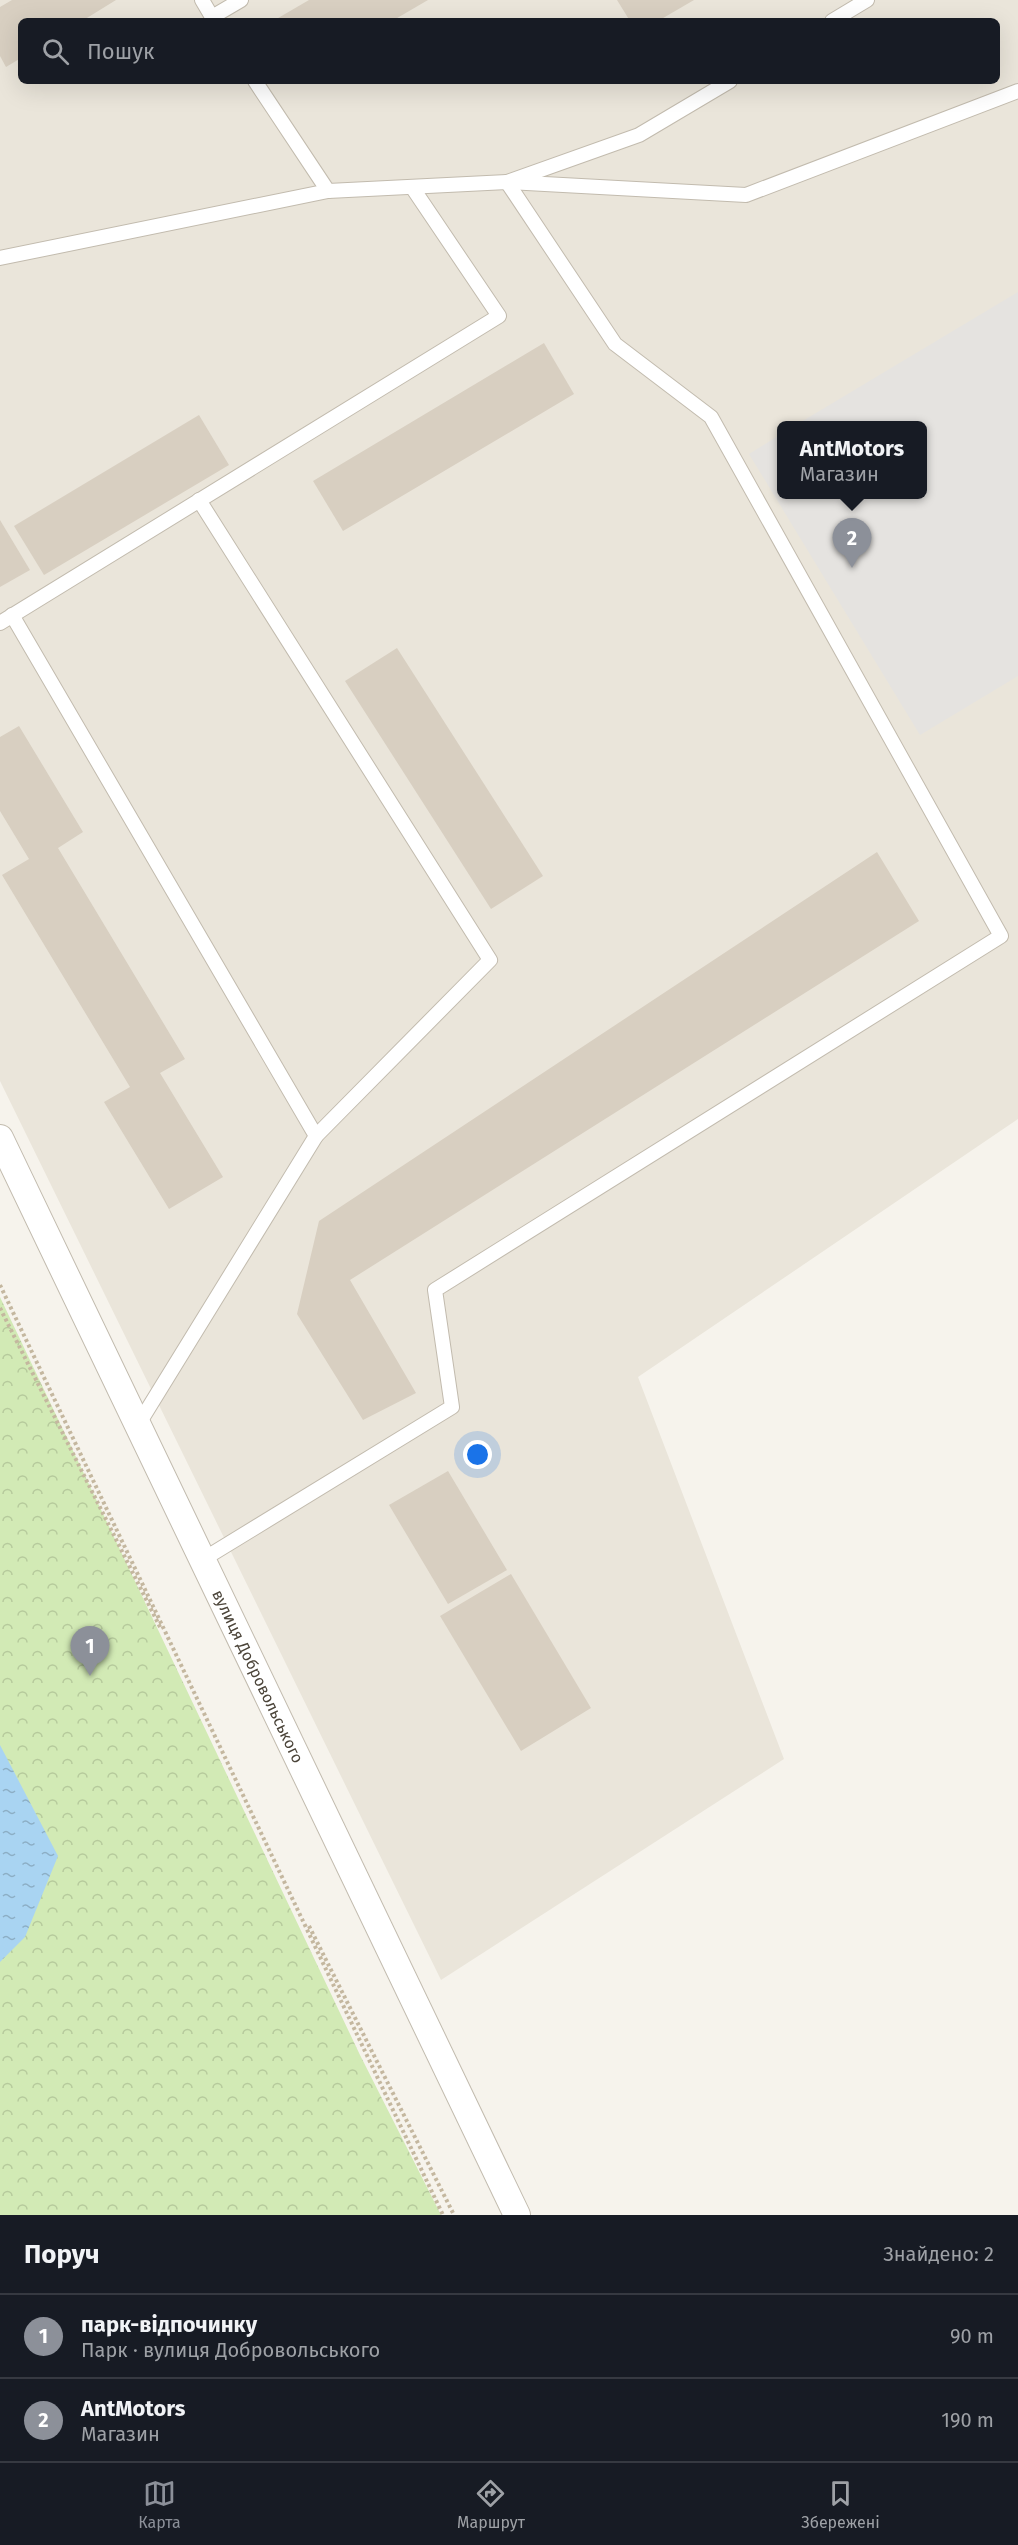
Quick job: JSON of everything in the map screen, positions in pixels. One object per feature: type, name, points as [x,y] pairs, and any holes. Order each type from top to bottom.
[{"type":"street","name":"вулиця Добровольського","points":[[0,1138],[517,2215]]},
{"type":"lane","points":[[202,0],[212,18]]},
{"type":"lane","points":[[214,18],[241,0]]},
{"type":"lane","points":[[837,18],[867,0]]},
{"type":"lane","points":[[257,84],[328,191]]},
{"type":"lane","points":[[507,182],[639,135],[725,84]]},
{"type":"lane","points":[[0,258],[328,191],[507,182],[746,195],[1018,90]]},
{"type":"lane","points":[[202,1560],[452,1407],[435,1290],[1001,936],[711,417],[615,344],[507,182]]},
{"type":"lane","points":[[0,622],[499,316],[412,187]]},
{"type":"lane","points":[[138,1425],[316,1136],[490,960],[200,500]]},
{"type":"lane","points":[[12,615],[316,1136]]},
{"type":"path","points":[[0,1285],[443,2215]]},
{"type":"path","points":[[0,1308],[454,2215]]},
{"type":"shaded area","points":[[0,0],[1018,0],[1018,1119],[638,1377],[784,1759],[441,1980],[0,1081]]},
{"type":"shaded area","points":[[1018,292],[1018,676],[920,735],[749,454],[777,436],[777,499],[927,499],[927,421],[803,421]]},
{"type":"green space","points":[[0,1297],[360,2055],[441,2215],[0,2215]]},
{"type":"water","points":[[0,1745],[58,1856],[25,1937],[0,1962]]},
{"type":"building","points":[[12,0],[116,0],[87,18],[18,18],[18,60],[6,67],[0,56],[0,7]]},
{"type":"building","points":[[309,0],[428,0],[397,18],[278,18]]},
{"type":"building","points":[[617,0],[694,0],[663,18],[628,18]]},
{"type":"building","points":[[544,343],[574,394],[343,531],[313,481]]},
{"type":"building","points":[[199,415],[229,465],[44,575],[14,526]]},
{"type":"building","points":[[0,520],[30,570],[0,587]]},
{"type":"building","points":[[397,648],[543,876],[491,909],[345,681]]},
{"type":"building","points":[[19,726],[83,832],[58,848],[185,1059],[160,1073],[223,1177],[169,1209],[104,1102],[130,1087],[2,875],[29,859],[0,811],[0,737]]},
{"type":"building","points":[[877,852],[919,921],[350,1280],[416,1393],[363,1420],[297,1314],[319,1221]]},
{"type":"building","points":[[448,1471],[507,1570],[448,1604],[389,1505]]},
{"type":"building","points":[[511,1574],[591,1708],[521,1751],[440,1616]]},
{"type":"place","name":"AntMotors","points":[[852,568]]},
{"type":"place","name":"парк-відпочинку","points":[[90,1676]]}]
